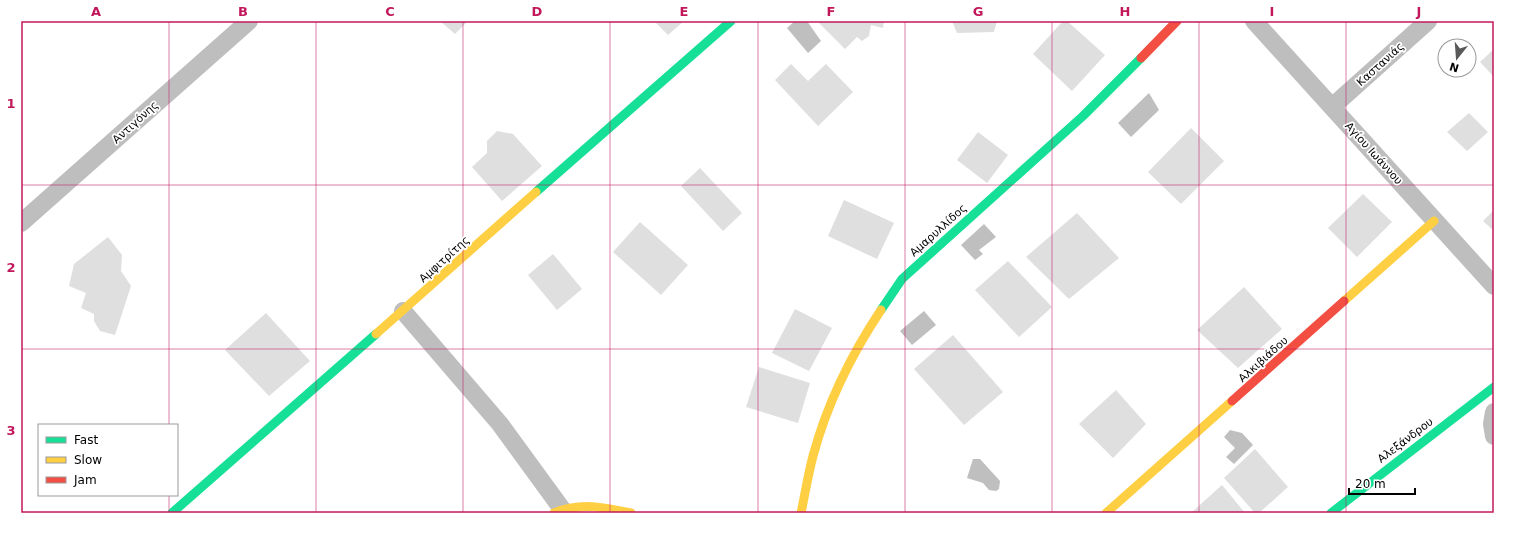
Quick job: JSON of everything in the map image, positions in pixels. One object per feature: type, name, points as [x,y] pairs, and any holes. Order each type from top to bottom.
[{"type":"street","name":"Αντιγόνης","points":[[21,223],[249,21]]},
{"type":"street","name":"Αμφιτρίτης","points":[[172,513],[404,311],[731,21]]},
{"type":"street","name":"Αμαρυλλίδος","points":[[801,513],[816,447],[830,408],[860,344],[879,311],[902,279],[1082,116],[1177,21]]},
{"type":"street","name":"Αγίου Ιωάννου","points":[[1254,21],[1333,106],[1434,221],[1494,286]]},
{"type":"street","name":"Καστανιάς","points":[[1333,106],[1428,21]]},
{"type":"street","name":"Αλκιβιάδου","points":[[1106,513],[1434,221]]},
{"type":"street","points":[[404,311],[500,424],[558,511],[585,505],[631,513]]},
{"type":"street","name":"Αλεξάνδρου","points":[[1331,513],[1494,387]]},
{"type":"street","points":[[1494,412],[1492,424],[1494,436]]},
{"type":"shaded area","points":[[795,21],[807,21],[821,41],[808,53],[787,28]]},
{"type":"shaded area","points":[[1149,93],[1159,110],[1131,137],[1118,123]]},
{"type":"shaded area","points":[[984,224],[996,237],[979,250],[983,254],[975,260],[961,245]]},
{"type":"shaded area","points":[[924,311],[936,325],[912,345],[900,331]]},
{"type":"shaded area","points":[[1230,430],[1242,433],[1253,445],[1234,464],[1226,457],[1235,448],[1224,437]]},
{"type":"shaded area","points":[[973,459],[980,459],[1000,481],[999,489],[996,491],[989,490],[983,483],[967,478]]},
{"type":"building","points":[[440,21],[468,21],[455,34]]},
{"type":"building","points":[[654,21],[684,21],[668,35]]},
{"type":"building","points":[[817,21],[884,21],[883,28],[871,25],[869,36],[862,41],[857,37],[845,49]]},
{"type":"building","points":[[952,21],[997,21],[994,32],[957,33]]},
{"type":"building","points":[[1063,21],[1067,21],[1105,55],[1072,91],[1033,54]]},
{"type":"building","points":[[1494,49],[1494,77],[1480,62]]},
{"type":"building","points":[[791,64],[808,81],[826,64],[853,92],[818,126],[775,80]]},
{"type":"building","points":[[1469,113],[1488,132],[1467,151],[1447,132]]},
{"type":"building","points":[[1191,128],[1224,161],[1181,204],[1148,172]]},
{"type":"building","points":[[497,131],[513,134],[542,166],[502,201],[472,167],[487,153],[487,141]]},
{"type":"building","points":[[978,132],[1008,155],[987,183],[957,160]]},
{"type":"building","points":[[700,168],[742,213],[723,231],[681,186]]},
{"type":"building","points":[[1363,194],[1392,222],[1357,257],[1328,228]]},
{"type":"building","points":[[844,200],[894,223],[877,259],[828,236]]},
{"type":"building","points":[[1494,210],[1494,231],[1483,221]]},
{"type":"building","points":[[1077,213],[1119,258],[1069,299],[1026,257]]},
{"type":"building","points":[[640,222],[688,265],[661,295],[613,252]]},
{"type":"building","points":[[108,237],[122,255],[121,271],[131,286],[115,335],[100,331],[94,321],[94,314],[81,308],[86,293],[69,286],[74,264]]},
{"type":"building","points":[[553,254],[582,289],[557,310],[528,275]]},
{"type":"building","points":[[1008,261],[1052,307],[1019,337],[975,290]]},
{"type":"building","points":[[1244,287],[1282,329],[1238,368],[1197,330]]},
{"type":"building","points":[[795,309],[832,328],[809,371],[772,353]]},
{"type":"building","points":[[266,313],[310,361],[269,396],[225,350]]},
{"type":"building","points":[[953,335],[1003,392],[964,425],[914,369]]},
{"type":"building","points":[[759,367],[810,383],[798,423],[746,407]]},
{"type":"building","points":[[1116,390],[1146,424],[1113,458],[1079,424]]},
{"type":"building","points":[[1255,449],[1288,487],[1259,513],[1255,513],[1224,478]]},
{"type":"building","points":[[1222,485],[1245,513],[1191,513]]},
{"type":"traffic: fast","points":[[536,192],[731,21]]},
{"type":"traffic: fast","points":[[881,310],[902,279],[1083,116],[1141,58]]},
{"type":"traffic: fast","points":[[172,513],[376,334]]},
{"type":"traffic: fast","points":[[1331,513],[1494,387]]},
{"type":"traffic: slow","points":[[376,334],[536,192]]},
{"type":"traffic: slow","points":[[1344,301],[1434,221]]},
{"type":"traffic: slow","points":[[801,513],[813,456],[825,418],[850,362],[881,310]]},
{"type":"traffic: slow","points":[[1106,513],[1232,401]]},
{"type":"traffic: slow","points":[[554,513],[583,507],[602,507],[631,513]]},
{"type":"traffic: jam","points":[[1141,58],[1177,21]]},
{"type":"traffic: jam","points":[[1232,401],[1344,301]]}]
